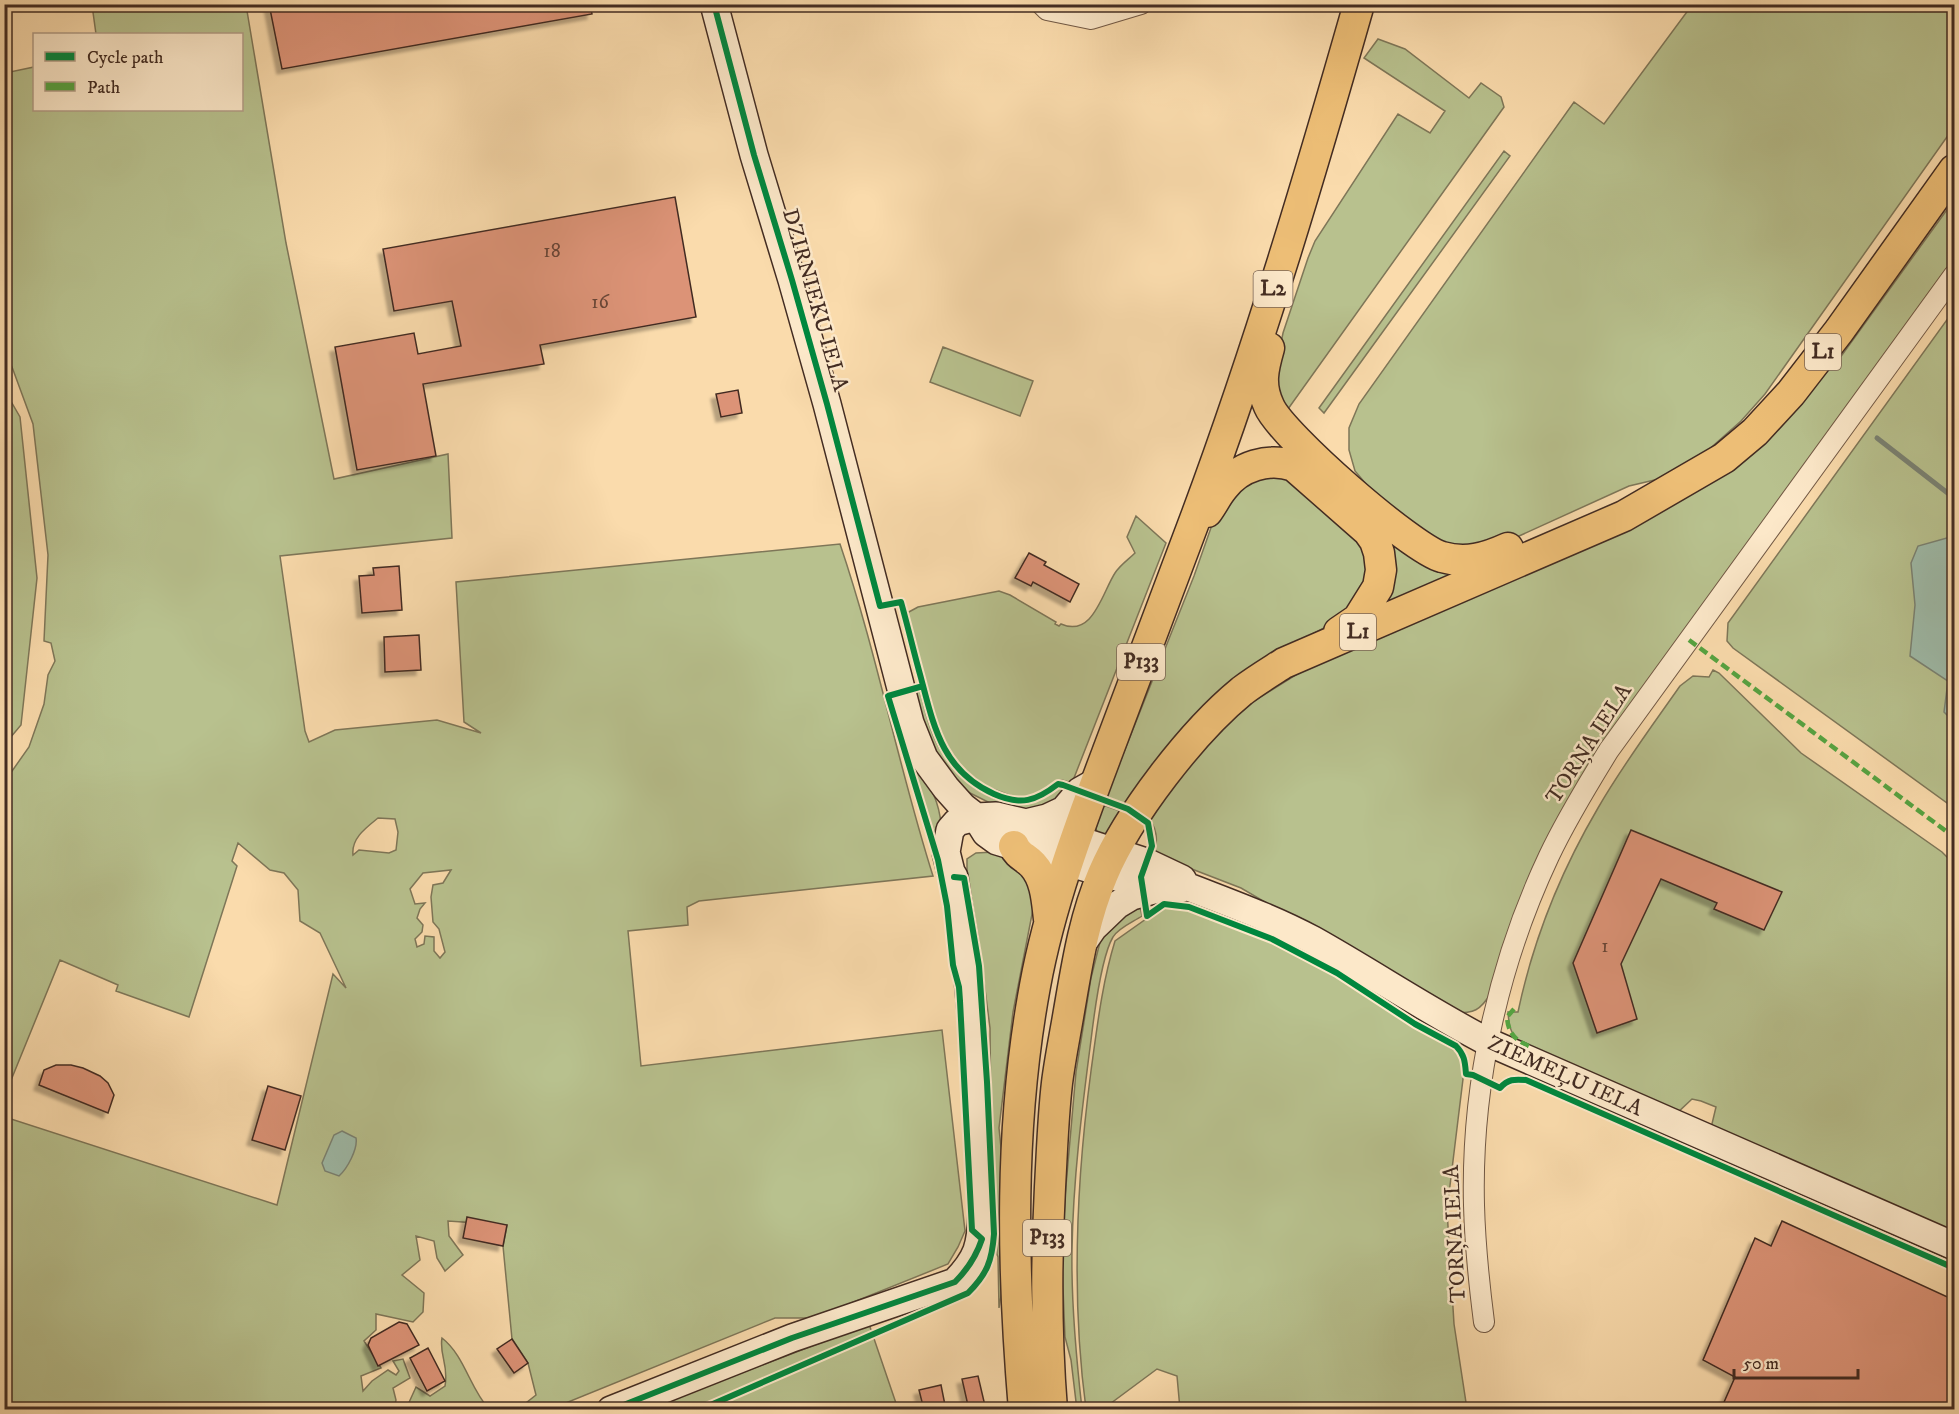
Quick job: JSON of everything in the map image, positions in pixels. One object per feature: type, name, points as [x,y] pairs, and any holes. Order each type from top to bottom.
[{"type":"main road","name":"L2","points":[[1186,542],[1255,350],[1359,4]]},
{"type":"main road","name":"L1","points":[[1109,862],[1136,814],[1168,770],[1216,715],[1243,691],[1284,663],[1624,516],[1724,458],[1774,413],[1839,331],[1954,170]]},
{"type":"main road","points":[[1305,183],[1307,222],[1279,310],[1262,374],[1268,404],[1274,417],[1318,462],[1391,524],[1425,549],[1455,560],[1467,561],[1487,557],[1621,500],[1663,493]]},
{"type":"main road","name":"P133","points":[[1024,1410],[1014,1252],[1016,1160],[1026,1049],[1035,986],[1049,922],[1096,782],[1186,542],[1224,487],[1240,472],[1262,462],[1284,462],[1294,466],[1368,531],[1379,553],[1381,570],[1378,587],[1358,619],[1312,652]]},
{"type":"main road","points":[[1020,834],[1017,854],[1029,861],[1040,875],[1047,898],[1049,922]]},
{"type":"main road","name":"P133","points":[[1052,1410],[1047,1341],[1047,1256],[1052,1131],[1057,1082],[1084,928],[1109,862]]},
{"type":"street","name":"DZIRNIEKU IELA","points":[[714,4],[754,155],[827,404],[910,723],[924,758],[946,788],[963,807],[976,817],[986,833],[997,841],[1020,834],[1109,862]]},
{"type":"street","points":[[1041,4],[1047,10],[1091,19],[1141,4]]},
{"type":"street","name":"TORŅA IELA","points":[[1484,1322],[1476,1260],[1474,1202],[1476,1135],[1488,1042],[1509,957],[1549,856],[1609,750],[1954,275]]},
{"type":"street","points":[[1020,834],[1064,810],[1080,791],[1096,782]]},
{"type":"street","points":[[611,1410],[792,1338],[955,1282],[977,1254],[982,1239],[982,1213],[973,1031],[967,966],[954,877],[958,853],[976,817]]},
{"type":"street","name":"ZIEMEĻU IELA","points":[[1109,862],[1157,889],[1180,889],[1186,886]]},
{"type":"street","name":"ZIEMEĻU IELA","points":[[1109,862],[1174,874],[1182,879],[1186,886],[1263,916],[1311,939],[1368,971],[1423,1007],[1488,1042],[1954,1246]]},
{"type":"street","points":[[1082,944],[1093,928],[1117,905],[1132,896],[1157,889]]},
{"type":"green space","points":[[92,5],[246,5],[286,243],[334,479],[448,454],[452,538],[280,556],[305,731],[309,742],[335,730],[437,720],[481,733],[464,722],[456,582],[840,544],[865,626],[933,876],[699,901],[687,907],[688,925],[628,931],[641,1066],[942,1030],[965,1231],[948,1264],[814,1318],[775,1318],[551,1409],[517,1410],[536,1395],[528,1363],[512,1339],[503,1246],[507,1225],[448,1221],[449,1236],[463,1255],[445,1271],[437,1258],[434,1241],[416,1236],[420,1260],[402,1275],[424,1293],[423,1312],[413,1322],[376,1314],[376,1330],[364,1341],[381,1368],[361,1376],[363,1391],[372,1381],[388,1370],[396,1375],[399,1371],[393,1361],[403,1359],[410,1378],[393,1388],[396,1400],[394,1409],[5,1409],[5,1117],[277,1205],[333,974],[346,988],[320,933],[300,921],[298,890],[284,873],[270,870],[238,843],[232,861],[237,866],[189,1017],[116,991],[118,985],[60,960],[5,1095],[5,781],[29,747],[44,704],[48,675],[55,661],[51,643],[44,641],[48,555],[33,424],[5,354],[5,73],[33,67],[33,111],[243,111],[243,33],[96,33]],"holes":[[[378,818],[395,819],[398,832],[396,850],[389,853],[359,850],[353,855],[357,838],[365,829]],[[451,870],[443,883],[433,885],[431,897],[433,922],[439,929],[445,952],[440,958],[434,951],[434,937],[425,936],[424,944],[417,947],[415,939],[422,932],[423,925],[417,918],[425,903],[415,904],[410,889],[423,873]]]},
{"type":"green space","points":[[1692,5],[1954,5],[1954,127],[1765,394],[1741,421],[1706,452],[1663,478],[1629,486],[1497,546],[1465,554],[1394,517],[1355,471],[1349,450],[1349,428],[1359,404],[1574,102],[1604,124]]},
{"type":"green space","points":[[1378,39],[1405,49],[1469,98],[1481,83],[1501,97],[1504,107],[1288,409],[1279,399],[1273,383],[1283,333],[1315,241],[1398,114],[1430,133],[1445,111],[1364,58]]},
{"type":"green space","points":[[1504,151],[1510,156],[1324,413],[1319,408]]},
{"type":"green space","points":[[1954,200],[1954,258],[1600,747],[1569,798],[1536,862],[1491,993],[1480,1007],[1472,1011],[1454,1013],[1241,888],[1153,854],[1156,834],[1153,824],[1146,816],[1228,722],[1254,701],[1302,671],[1768,437],[1842,355]]},
{"type":"green space","points":[[1954,310],[1954,808],[1733,648],[1727,641],[1728,623]]},
{"type":"green space","points":[[943,347],[1033,381],[1020,416],[930,382]]},
{"type":"green space","points":[[5,391],[20,417],[37,578],[21,725],[5,744]]},
{"type":"green space","points":[[1316,469],[1463,575],[1379,611],[1387,582]]},
{"type":"green space","points":[[1279,470],[1362,535],[1369,588],[1345,617],[1272,655],[1130,806],[1106,797],[1194,576],[1219,505],[1233,485]]},
{"type":"green space","points":[[1136,516],[1166,543],[1072,783],[1056,781],[1045,791],[1017,798],[985,786],[959,765],[942,737],[907,613],[918,607],[999,591],[1010,595],[1059,626],[1061,624],[1072,627],[1081,625],[1089,619],[1101,602],[1117,570],[1135,553],[1127,537]]},
{"type":"green space","points":[[1713,670],[1719,673],[1801,753],[1942,852],[1954,864],[1954,1235],[1711,1128],[1716,1107],[1692,1099],[1676,1114],[1523,1045],[1511,1031],[1508,1012],[1518,1012],[1540,932],[1560,881],[1598,808],[1637,746],[1680,686],[1693,676],[1709,677]]},
{"type":"green space","points":[[920,691],[940,749],[955,770],[982,792],[1012,803],[1028,803],[1044,798],[1059,787],[1068,791],[1046,810],[1000,808],[970,793],[936,758],[912,693]]},
{"type":"green space","points":[[903,740],[927,781],[938,807],[941,822],[939,854]]},
{"type":"green space","points":[[1103,805],[1126,813],[1110,836],[1097,833],[1096,828]]},
{"type":"green space","points":[[994,852],[1024,867],[1034,904],[1013,1012],[999,1128],[1004,1177],[1003,1283],[999,1308],[991,1131],[990,1028],[967,873],[967,859],[976,853]]},
{"type":"green space","points":[[1139,900],[1142,916],[1115,934],[1105,958],[1096,1002],[1084,1092],[1076,1171],[1072,1250],[1074,1330],[1082,1409],[1077,1410],[1071,1360],[1065,1337],[1062,1263],[1065,1197],[1076,1072],[1091,978],[1102,934]]},
{"type":"green space","points":[[1163,907],[1189,910],[1287,949],[1340,978],[1461,1056],[1463,1079],[1447,1210],[1454,1324],[1467,1409],[1180,1409],[1177,1376],[1157,1369],[1103,1409],[1086,1409],[1078,1325],[1077,1240],[1086,1113],[1098,1022],[1115,941]]},
{"type":"green space","points":[[869,1324],[898,1409],[645,1410]]},
{"type":"green space","points":[[442,1338],[450,1345],[462,1363],[482,1401],[489,1409],[406,1409],[416,1387],[430,1396],[445,1386],[446,1372]]},
{"type":"shaded area","points":[[1954,536],[1954,722],[1944,712],[1948,681],[1910,656],[1915,605],[1911,563],[1918,546]]},
{"type":"shaded area","points":[[342,1131],[356,1138],[356,1143],[351,1158],[339,1176],[325,1171],[322,1163],[334,1135]]},
{"type":"building","points":[[269,4],[590,4],[592,14],[282,69]]},
{"type":"building","points":[[675,197],[696,317],[540,345],[544,364],[423,384],[436,456],[357,470],[335,347],[414,333],[418,354],[461,346],[452,301],[394,311],[383,249]]},
{"type":"building","points":[[738,390],[742,413],[721,417],[716,394]]},
{"type":"building","points":[[1029,553],[1046,562],[1044,565],[1079,584],[1070,602],[1033,582],[1031,586],[1015,578]]},
{"type":"building","points":[[399,566],[402,610],[362,613],[359,576],[374,575],[373,568]]},
{"type":"building","points":[[419,635],[421,670],[385,672],[384,637]]},
{"type":"building","points":[[1631,830],[1782,892],[1764,930],[1714,909],[1717,903],[1661,879],[1621,964],[1637,1019],[1597,1033],[1573,963]]},
{"type":"building","points":[[56,1065],[83,1068],[100,1076],[108,1083],[114,1095],[108,1113],[39,1085],[44,1070]]},
{"type":"building","points":[[268,1086],[301,1096],[285,1150],[252,1140]]},
{"type":"building","points":[[467,1217],[507,1225],[503,1246],[463,1238]]},
{"type":"building","points":[[1782,1221],[1954,1300],[1954,1410],[1721,1409],[1735,1377],[1703,1360],[1755,1238],[1771,1246]]},
{"type":"building","points":[[399,1322],[407,1324],[419,1345],[378,1366],[368,1345],[371,1338]]},
{"type":"building","points":[[512,1339],[528,1363],[514,1373],[497,1349]]},
{"type":"building","points":[[428,1348],[445,1381],[427,1391],[410,1358]]},
{"type":"building","points":[[978,1376],[986,1410],[969,1410],[962,1379]]},
{"type":"building","points":[[941,1385],[946,1410],[924,1410],[919,1390]]},
{"type":"waterway","points":[[1877,438],[1954,498]]},
{"type":"marked path","points":[[1689,640],[1954,837]]},
{"type":"marked path","points":[[1514,1009],[1507,1017],[1509,1028],[1517,1039],[1531,1047]]},
{"type":"cycle path","points":[[714,4],[754,155],[827,404],[880,606],[901,602],[936,731],[943,746],[963,773],[994,794],[1020,801],[1035,798],[1058,784],[1063,785],[1128,809],[1148,823],[1152,846],[1141,877],[1147,916],[1164,904],[1189,907],[1272,939],[1337,973],[1415,1024],[1456,1046],[1463,1056],[1466,1074],[1500,1088],[1512,1080],[1526,1080],[1954,1268]]},
{"type":"cycle path","points":[[611,1410],[792,1338],[955,1282],[968,1267],[977,1251],[982,1239],[972,1230],[959,987],[953,965],[947,906],[938,860],[888,696],[923,686]]},
{"type":"cycle path","points":[[699,1410],[968,1293],[980,1280],[987,1266],[992,1252],[994,1234],[979,966],[964,878],[954,877]]}]
